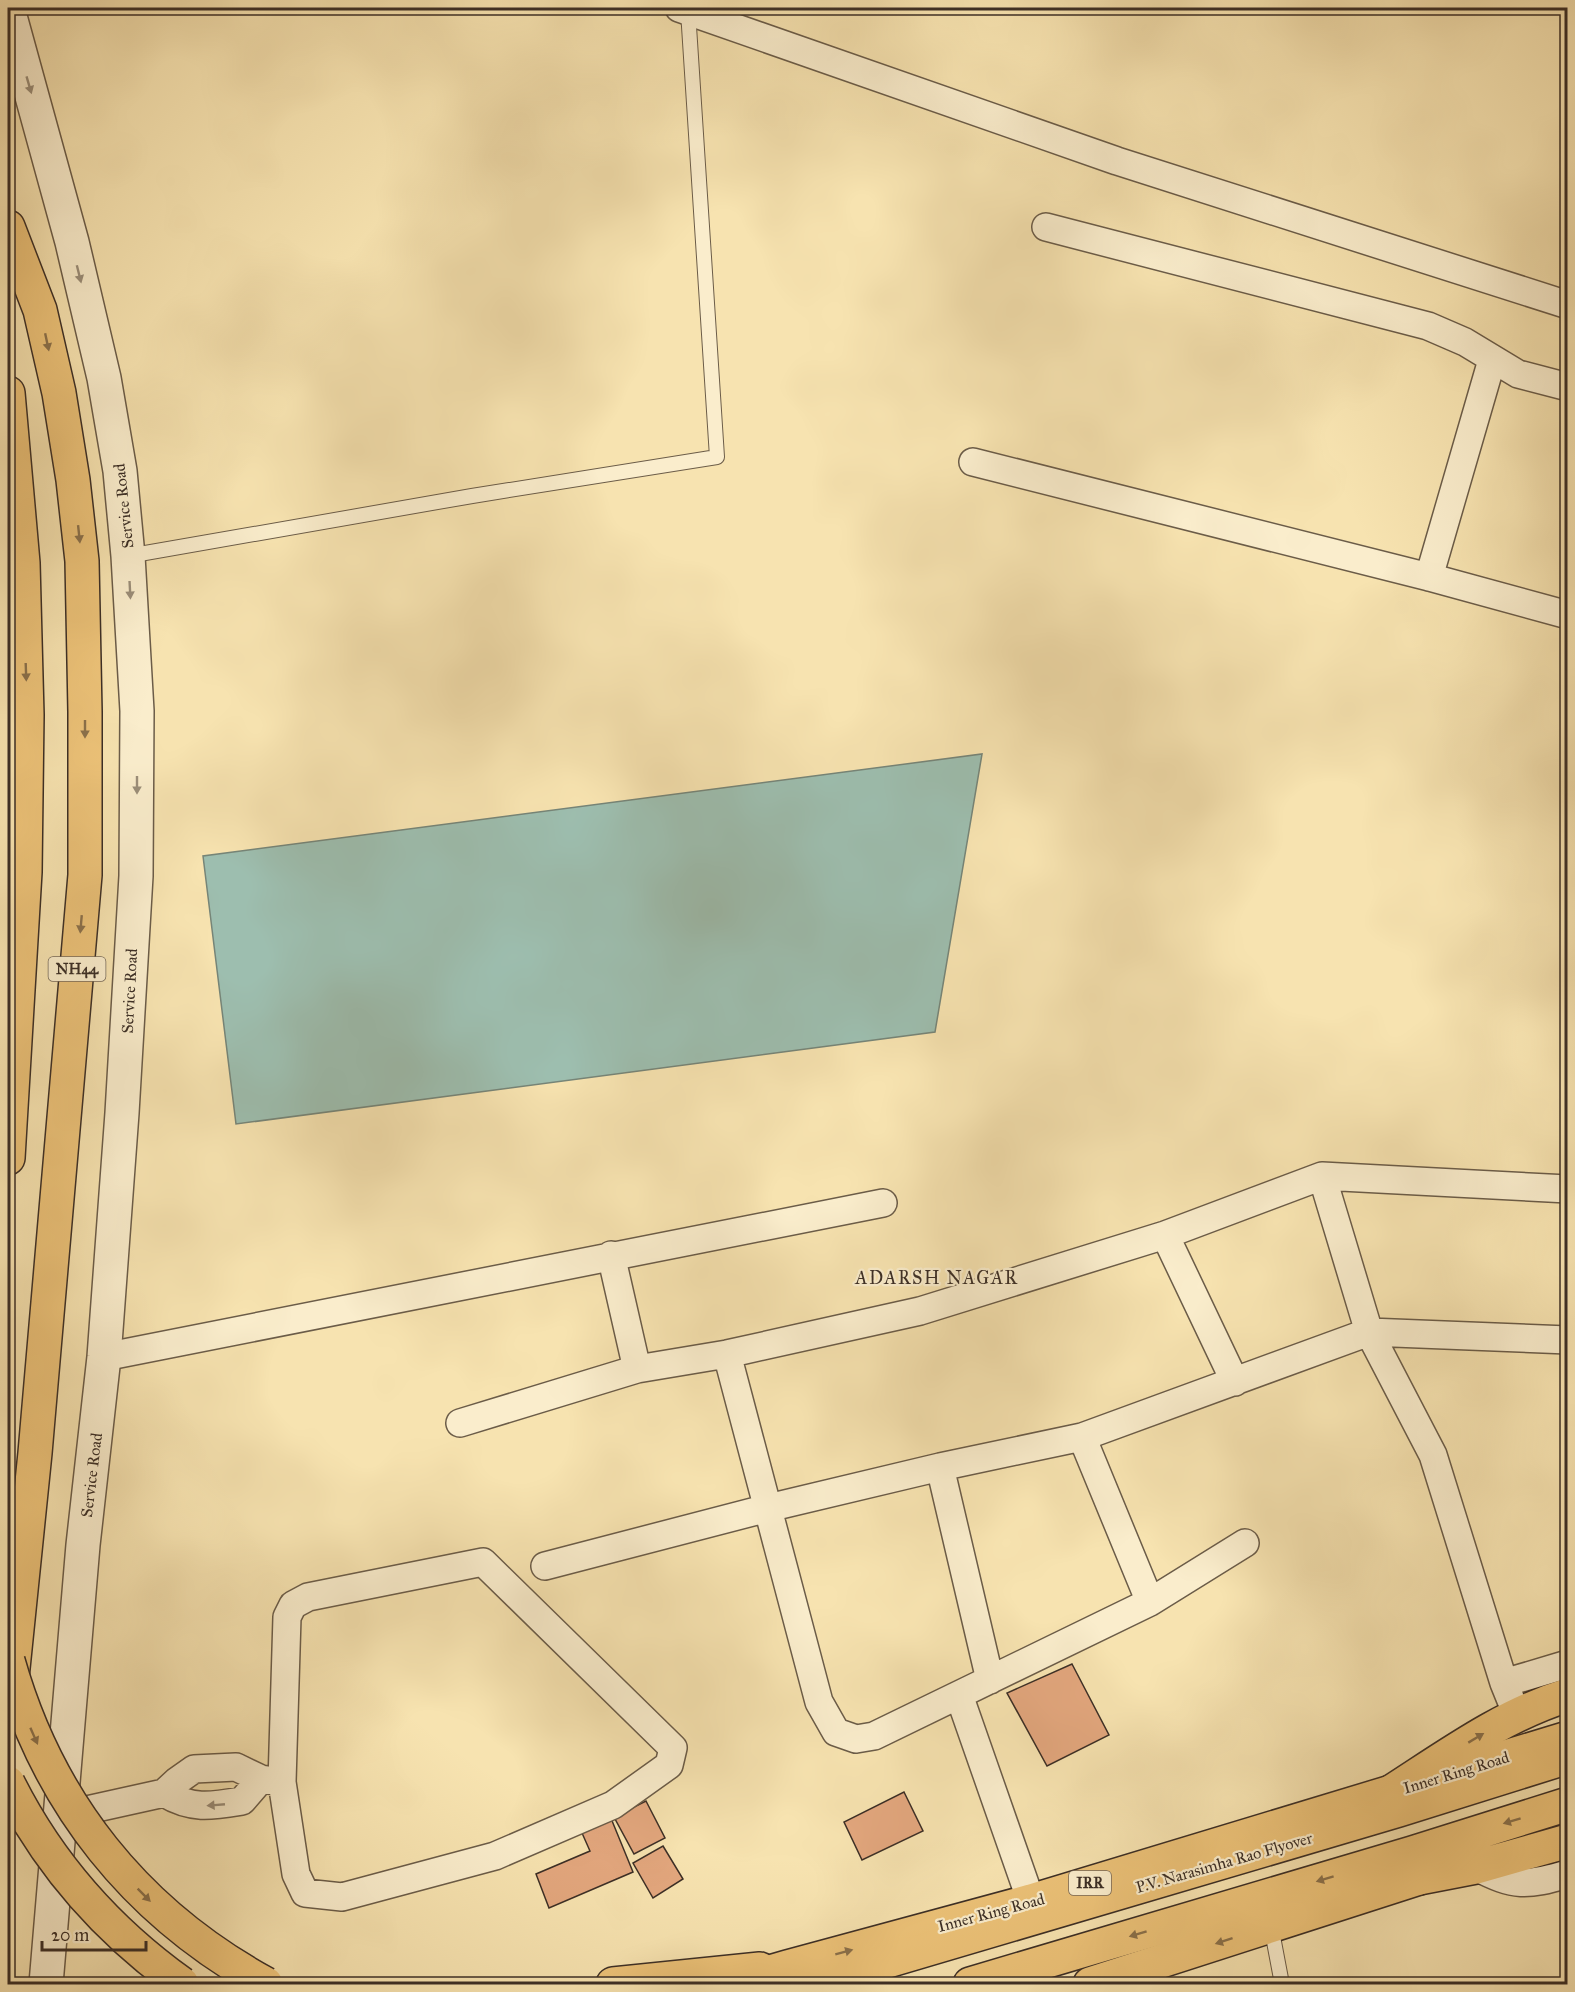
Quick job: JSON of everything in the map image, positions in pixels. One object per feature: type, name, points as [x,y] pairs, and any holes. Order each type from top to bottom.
[{"type":"main road","name":"NH44","points":[[8,227],[40,310],[59,393],[82,561],[85,712],[84,887],[35,1454],[8,1717]]},
{"type":"main road","points":[[8,398],[23,563],[27,715],[25,872],[8,1158]]},
{"type":"main road","points":[[8,1661],[25,1714],[40,1749],[80,1818],[105,1851],[152,1904],[188,1934],[266,1984]]},
{"type":"main road","points":[[1391,1792],[1476,1737],[1517,1715],[1568,1695]]},
{"type":"main road","name":"Inner Ring Road","points":[[613,1984],[799,1976],[1031,1901],[1568,1738]]},
{"type":"main road","name":"P.V. Narasimha Rao Flyover","points":[[799,1976],[1399,1810],[1568,1757]]},
{"type":"main road","points":[[8,1783],[20,1807],[68,1880],[129,1944],[182,1984]]},
{"type":"main road","points":[[970,1984],[1412,1853],[1568,1804]]},
{"type":"main road","points":[[1097,1984],[1568,1829]]},
{"type":"main road","points":[[1419,1878],[1476,1867],[1568,1841]]},
{"type":"main road","name":"IRR","points":[[729,1984],[799,1976]]},
{"type":"street","name":"Service Road","points":[[8,9],[72,242],[104,378],[120,471],[128,556],[137,711],[136,876],[104,1357],[83,1545],[46,1984]]},
{"type":"street","points":[[683,9],[1117,161],[1568,305]]},
{"type":"street","points":[[1046,227],[1428,326],[1465,342],[1518,374],[1568,387]]},
{"type":"street","points":[[1429,577],[1492,360]]},
{"type":"street","points":[[974,462],[1429,577],[1568,615]]},
{"type":"street","points":[[460,1423],[637,1369],[727,1354],[920,1311],[1165,1235],[1322,1176],[1568,1189]]},
{"type":"street","points":[[1322,1176],[1368,1332],[1433,1455],[1504,1683],[1517,1715]]},
{"type":"street","points":[[104,1357],[883,1203]]},
{"type":"street","points":[[1165,1235],[1235,1382]]},
{"type":"street","points":[[611,1255],[637,1369]]},
{"type":"street","points":[[545,1566],[768,1508],[940,1467],[1082,1437],[1368,1332],[1568,1340]]},
{"type":"street","points":[[727,1354],[819,1702],[836,1732],[856,1739],[874,1736],[1150,1602],[1245,1543]]},
{"type":"street","points":[[1082,1437],[1150,1602]]},
{"type":"street","points":[[940,1467],[990,1680]]},
{"type":"street","points":[[164,1793],[177,1801],[194,1806],[219,1805],[242,1801],[272,1780],[286,1625],[293,1605],[308,1597],[483,1562],[673,1748],[669,1765],[613,1806],[495,1856],[342,1897],[305,1893],[296,1874],[272,1780]]},
{"type":"street","points":[[1504,1683],[1568,1664]]},
{"type":"street","points":[[959,1695],[1031,1901]]},
{"type":"street","points":[[60,1816],[164,1793],[194,1769],[236,1767],[272,1780]]},
{"type":"street","points":[[1476,1867],[1503,1880],[1520,1883],[1538,1882],[1568,1874]]},
{"type":"lane","points":[[128,556],[472,496],[717,457],[683,9]]},
{"type":"lane","points":[[1271,1926],[1282,1984]]},
{"type":"shaded area","points":[[982,754],[935,1032],[236,1124],[203,856]]},
{"type":"building","points":[[1072,1664],[1109,1735],[1047,1766],[1007,1693]]},
{"type":"building","points":[[904,1792],[923,1831],[862,1860],[844,1822]]},
{"type":"building","points":[[646,1801],[665,1838],[634,1854],[614,1817]]},
{"type":"building","points":[[608,1811],[633,1872],[549,1908],[536,1874],[590,1851],[578,1824]]},
{"type":"building","points":[[663,1846],[683,1879],[653,1898],[633,1863]]},
{"type":"district","name":"ADARSH NAGAR","points":[[937,1278]]}]
